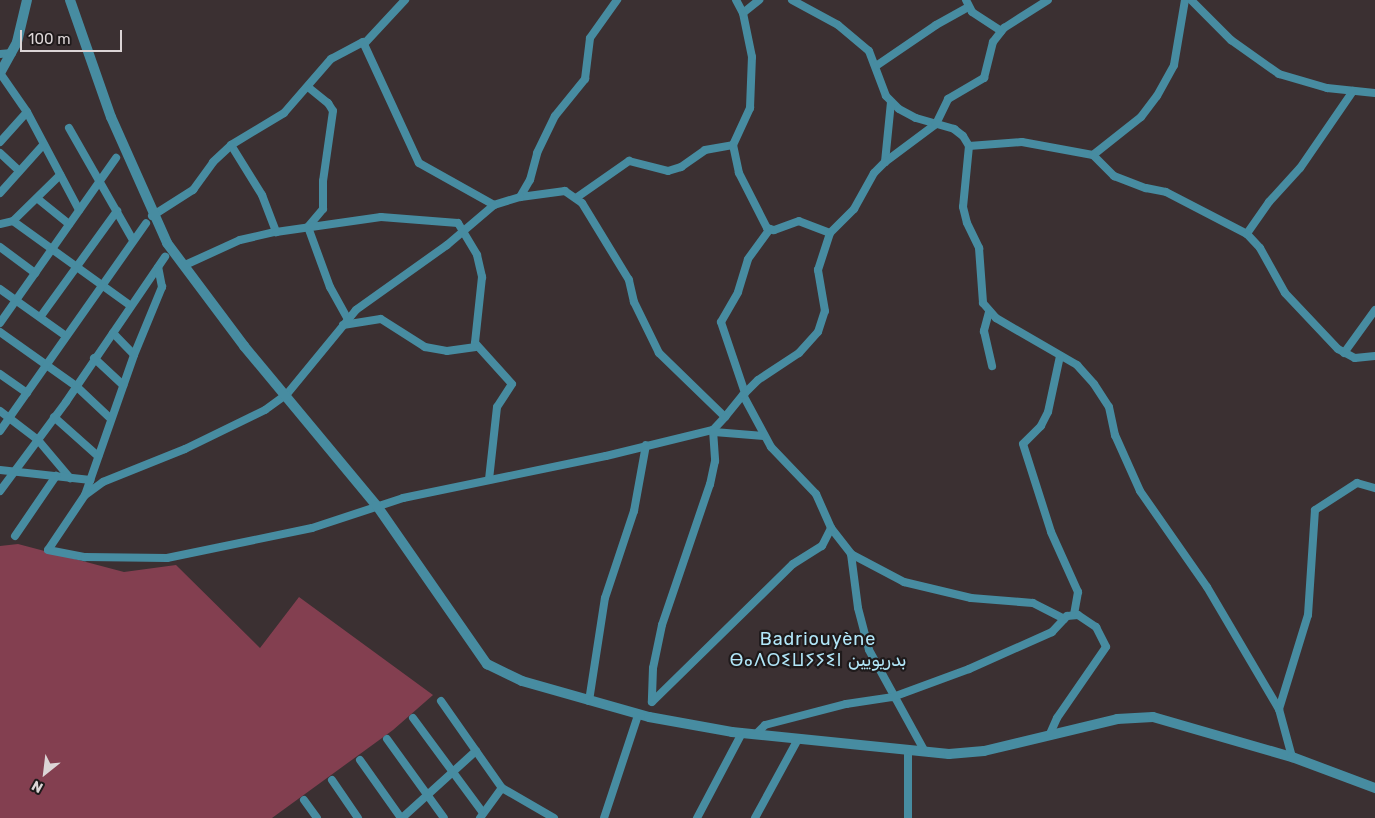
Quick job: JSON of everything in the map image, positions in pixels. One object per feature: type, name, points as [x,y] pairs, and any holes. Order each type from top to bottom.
[{"type":"street","points":[[27,0],[23,25],[12,53],[0,73],[27,112],[79,210]]},
{"type":"street","points":[[70,0],[149,219],[244,346],[287,394],[377,506],[487,664],[522,681],[638,715],[742,733],[757,733],[908,751],[967,755],[1117,719],[1153,717],[1292,758],[1375,788]]},
{"type":"street","points":[[0,431],[149,219],[193,190],[213,162],[231,145],[284,113],[308,87],[319,69],[331,59],[361,42],[365,43],[404,0]]},
{"type":"street","points":[[520,197],[530,180],[541,142],[555,116],[585,79],[590,38],[617,0]]},
{"type":"street","points":[[736,0],[743,13],[752,57],[751,96],[744,126],[733,145],[739,173],[760,219],[770,230]]},
{"type":"street","points":[[743,13],[759,0]]},
{"type":"street","points":[[792,0],[845,30],[869,51],[876,66],[881,85],[891,102],[916,118],[958,132],[969,146],[963,206],[967,223],[980,248],[981,296],[989,312],[1084,371],[1109,407],[1115,435],[1140,491],[1207,587],[1243,646],[1260,682],[1279,710],[1292,758]]},
{"type":"street","points":[[649,717],[652,702],[653,668],[662,626],[710,484],[714,461],[713,431],[744,394],[769,370],[799,353],[818,332],[825,311],[818,270],[830,233],[854,209],[874,173],[885,162],[936,124],[948,98],[984,78],[993,42],[1001,31],[1048,0]]},
{"type":"street","points":[[1093,155],[1141,117],[1157,96],[1174,65],[1185,0]]},
{"type":"street","points":[[1191,0],[1231,40],[1280,74],[1320,86],[1375,93]]},
{"type":"street","points":[[876,66],[967,4],[1001,31]]},
{"type":"street","points":[[365,43],[419,163],[494,204]]},
{"type":"street","points":[[0,54],[12,53]]},
{"type":"street","points":[[308,87],[328,103],[333,112],[323,181],[323,210],[308,227]]},
{"type":"street","points":[[1247,234],[1269,202],[1300,168],[1353,91]]},
{"type":"street","points":[[885,162],[891,102]]},
{"type":"street","points":[[0,142],[27,112]]},
{"type":"street","points":[[69,128],[133,240]]},
{"type":"street","points":[[969,146],[1022,142],[1093,155],[1114,176],[1146,188],[1166,192],[1247,234],[1260,248],[1289,298],[1344,353],[1355,358],[1375,356]]},
{"type":"street","points":[[0,193],[43,145]]},
{"type":"street","points":[[231,145],[262,195],[276,232]]},
{"type":"street","points":[[576,198],[628,161],[668,171],[682,167],[705,150],[733,145]]},
{"type":"street","points":[[0,153],[19,171]]},
{"type":"street","points":[[0,323],[79,210],[101,183],[116,158]]},
{"type":"street","points":[[0,224],[13,221],[38,199],[60,175]]},
{"type":"street","points":[[85,496],[113,476],[209,438],[265,410],[287,394],[345,322],[369,299],[464,231],[494,204],[520,197],[557,191],[576,198],[595,220],[629,280],[634,302],[655,347],[725,417]]},
{"type":"street","points":[[38,199],[69,224]]},
{"type":"street","points":[[41,316],[117,211]]},
{"type":"street","points":[[184,265],[240,240],[276,232],[381,217],[453,222],[464,231],[477,255],[482,277],[476,347],[512,384],[497,407],[489,480]]},
{"type":"street","points":[[13,221],[131,306]]},
{"type":"street","points":[[830,233],[799,221],[770,230],[744,267],[738,292],[721,322],[744,394],[764,436],[816,494],[831,528],[851,554],[904,582],[971,598],[1033,603],[1064,619]]},
{"type":"street","points":[[308,227],[345,322]]},
{"type":"street","points":[[0,248],[35,273]]},
{"type":"street","points":[[0,491],[13,471],[38,440],[165,257]]},
{"type":"street","points":[[158,267],[162,287],[134,355],[85,496],[48,550],[85,557],[167,558],[312,528],[346,519],[377,506],[713,431],[764,436]]},
{"type":"street","points":[[0,289],[41,316],[66,336]]},
{"type":"street","points":[[1344,353],[1375,310]]},
{"type":"street","points":[[989,312],[984,331],[992,366]]},
{"type":"street","points":[[345,322],[381,319],[425,347],[447,351],[476,347]]},
{"type":"street","points":[[0,332],[76,386],[111,419]]},
{"type":"street","points":[[113,333],[134,355]]},
{"type":"street","points":[[1060,356],[1048,412],[1040,426],[1023,444],[1050,532],[1078,592],[1074,614]]},
{"type":"street","points":[[94,358],[123,385]]},
{"type":"street","points":[[0,374],[27,393]]},
{"type":"street","points":[[0,411],[38,440],[70,478]]},
{"type":"street","points":[[54,417],[98,456]]},
{"type":"street","points":[[588,701],[605,598],[634,511],[646,446]]},
{"type":"street","points":[[0,470],[90,480]]},
{"type":"street","points":[[15,536],[56,476]]},
{"type":"street","points":[[1279,710],[1308,615],[1316,510],[1357,483],[1375,488]]},
{"type":"street","points":[[652,702],[793,564],[822,546],[831,528]]},
{"type":"street","points":[[851,554],[863,629],[893,697],[924,752]]},
{"type":"street","points":[[757,733],[765,725],[846,704],[893,697],[969,669],[1038,638],[1060,626],[1064,619],[1074,614]]},
{"type":"street","points":[[1050,734],[1057,718],[1106,647],[1096,627],[1074,614]]},
{"type":"street","points":[[441,701],[502,788],[554,818]]},
{"type":"street","points":[[604,818],[609,810],[638,715]]},
{"type":"street","points":[[413,718],[453,772],[482,816],[502,788]]},
{"type":"street","points":[[697,818],[742,733]]},
{"type":"street","points":[[387,739],[444,818]]},
{"type":"street","points":[[755,818],[798,739]]},
{"type":"street","points":[[360,760],[401,818],[476,751]]},
{"type":"street","points":[[908,751],[908,818]]},
{"type":"street","points":[[332,780],[358,818]]},
{"type":"street","points":[[304,800],[318,818]]},
{"type":"street","points":[[609,810],[613,818]]},
{"type":"shaded area","points":[[18,544],[124,572],[176,565],[260,648],[299,597],[433,695],[393,730],[272,818],[0,818],[0,546]]},
{"type":"district","name":"Badriouyène ⴱⴰⴷⵔⵉⵡⵢⵢⵉⵏ بدريويين","points":[[818,650]]}]
